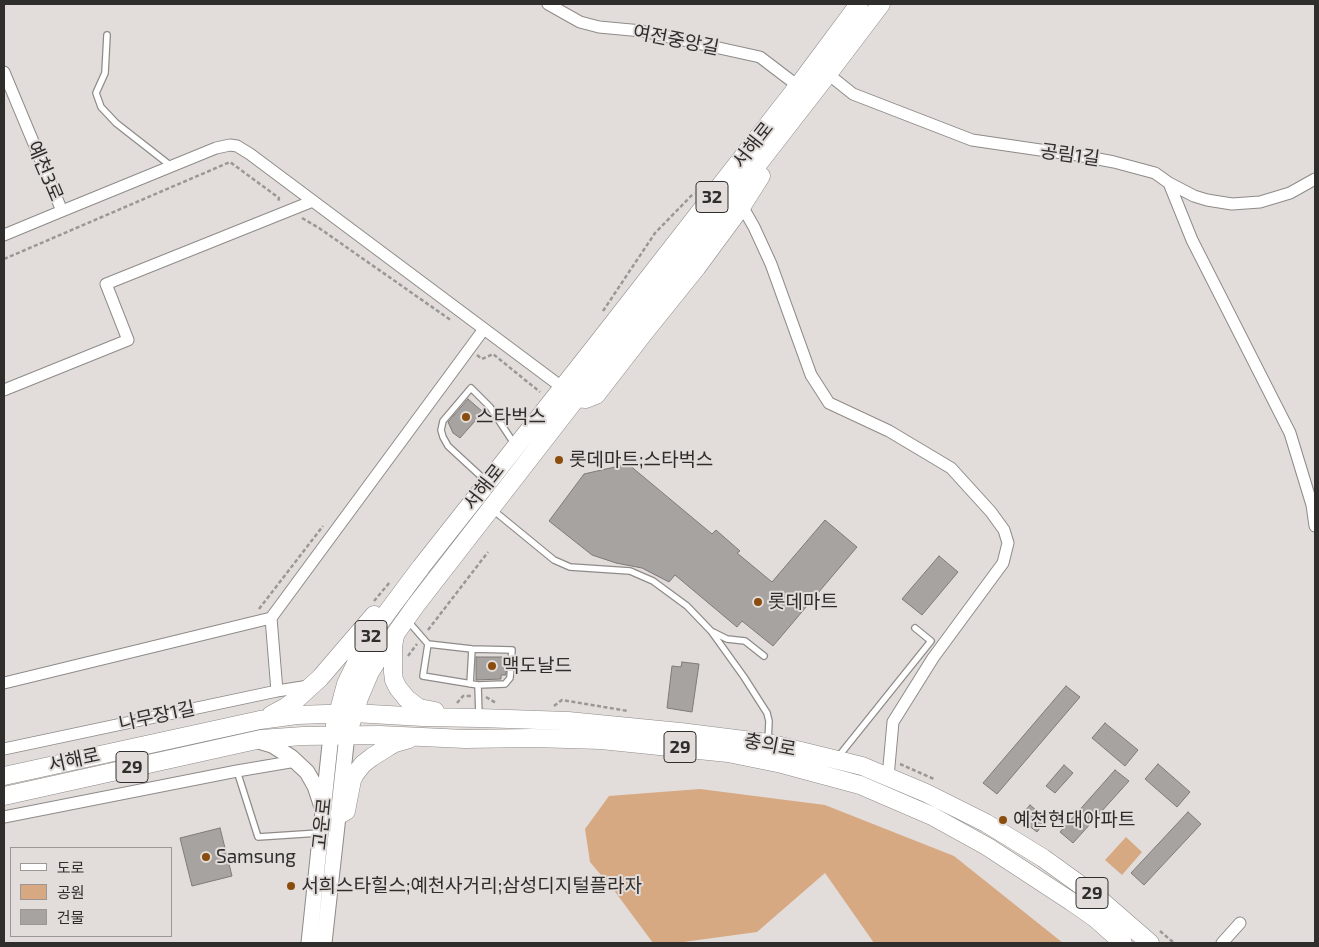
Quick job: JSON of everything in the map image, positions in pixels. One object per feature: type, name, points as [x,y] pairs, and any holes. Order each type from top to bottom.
[{"type":"main road","name":"서해로","points":[[4,776],[260,720],[300,715],[346,714],[359,698],[370,672],[384,650],[491,509],[564,389],[798,86],[851,11],[859,4]]},
{"type":"main road","name":"서해로","points":[[346,714],[346,684],[360,653],[380,622],[420,568],[516,446],[828,74],[881,4]]},
{"type":"main road","points":[[564,389],[586,399],[596,396],[742,206],[828,74]]},
{"type":"main road","points":[[420,568],[414,566],[329,668],[311,686],[286,707],[260,720],[266,730],[261,739],[262,742],[272,745],[307,772],[331,814],[346,811],[352,780],[363,764],[395,743],[422,737]]},
{"type":"main road","points":[[380,622],[379,630],[381,635],[388,638],[395,636]]},
{"type":"main road","name":"32","points":[[395,636],[392,646],[393,672],[394,680],[402,694],[419,708],[460,714],[471,718]]},
{"type":"main road","name":"충의로","points":[[346,714],[568,721],[680,732],[768,743],[862,766],[926,793],[986,822],[1004,833],[1043,858],[1097,897],[1150,943]]},
{"type":"main road","name":"32","points":[[339,735],[346,714]]},
{"type":"main road","points":[[465,739],[459,735],[456,727],[458,723],[471,718]]},
{"type":"main road","name":"서해로","points":[[4,796],[261,739],[339,735]]},
{"type":"main road","name":"충의로","points":[[339,735],[465,739],[601,740],[728,753],[782,764],[860,785],[932,816],[993,850],[1072,902],[1095,918],[1123,943]]},
{"type":"main road","name":"고운로","points":[[324,943],[331,814],[339,735]]},
{"type":"main road","name":"고운로","points":[[309,943],[321,833],[331,814]]},
{"type":"main road","points":[[993,850],[1002,846],[1004,833]]},
{"type":"street","name":"여전중앙길","points":[[548,4],[580,22],[600,27],[642,31],[760,58],[798,86]]},
{"type":"street","name":"예천3로","points":[[4,72],[62,211],[4,235]]},
{"type":"street","name":"공림1길","points":[[828,74],[853,94],[972,140],[1114,162],[1156,173],[1169,183],[1194,196],[1207,200],[1232,204],[1260,202],[1290,193],[1315,179]]},
{"type":"street","points":[[62,211],[222,146],[237,146],[564,389]]},
{"type":"street","points":[[1169,183],[1192,240],[1290,433],[1312,505],[1315,526]]},
{"type":"street","points":[[4,390],[128,340],[106,284],[313,201]]},
{"type":"street","points":[[742,206],[771,264],[811,375],[829,403],[889,431],[951,468],[991,512],[1004,530],[1008,543],[1003,563],[933,658],[894,722],[888,777]]},
{"type":"street","points":[[4,683],[271,618],[484,329]]},
{"type":"street","points":[[271,618],[277,691]]},
{"type":"street","name":"나무장1길","points":[[4,749],[277,691],[311,686]]},
{"type":"street","points":[[4,817],[237,771],[296,762]]},
{"type":"street","points":[[1222,943],[1240,923]]},
{"type":"lane","points":[[107,36],[105,73],[96,93],[102,107],[116,123],[171,166]]},
{"type":"lane","points":[[488,482],[448,446],[441,430],[443,421],[471,388],[490,407],[516,446]]},
{"type":"lane","points":[[491,509],[554,560],[570,566],[630,571],[653,581],[687,606],[711,631],[767,713],[769,721],[768,743]]},
{"type":"lane","points":[[406,619],[428,644],[472,649],[512,650],[508,682],[478,685],[423,676],[428,644]]},
{"type":"lane","points":[[836,759],[931,640],[915,628]]},
{"type":"lane","points":[[711,631],[727,639],[745,641],[764,656]]},
{"type":"lane","points":[[470,684],[472,649]]},
{"type":"lane","points":[[471,718],[478,685]]},
{"type":"lane","points":[[237,771],[258,836],[321,833]]},
{"type":"path","points":[[4,258],[230,162],[279,198],[277,206],[293,221],[303,218],[319,228],[457,324]]},
{"type":"path","points":[[600,314],[655,233],[696,191]]},
{"type":"path","points":[[655,233],[660,237]]},
{"type":"path","points":[[470,349],[482,359],[493,354],[544,396],[564,389]]},
{"type":"path","points":[[256,612],[324,525]]},
{"type":"path","points":[[368,607],[393,578]]},
{"type":"green space","points":[[700,789],[825,805],[954,856],[1063,943],[874,943],[825,873],[757,932],[676,943],[653,943],[590,862],[585,829],[609,796]]},
{"type":"green space","points":[[1126,837],[1142,852],[1122,875],[1105,860]]},
{"type":"building","name":"스타벅스","points":[[468,399],[483,412],[460,438],[453,433],[448,422]]},
{"type":"building","points":[[628,464],[712,534],[716,530],[740,551],[737,553],[772,582],[825,520],[857,547],[773,646],[742,621],[737,627],[675,575],[669,582],[642,568],[616,563],[592,555],[549,521],[584,474]]},
{"type":"building","points":[[939,556],[958,572],[922,615],[902,599]]},
{"type":"building","name":"맥도날드","points":[[476,657],[507,657],[506,675],[501,675],[501,679],[476,680]]},
{"type":"building","points":[[682,662],[699,664],[692,712],[667,708],[672,666],[681,667]]},
{"type":"building","points":[[1066,686],[1080,697],[997,794],[983,783]]},
{"type":"building","points":[[1105,723],[1138,750],[1125,766],[1092,738]]},
{"type":"building","points":[[1158,764],[1190,792],[1177,807],[1145,779]]},
{"type":"building","points":[[1064,765],[1073,773],[1055,793],[1046,786]]},
{"type":"building","points":[[1115,770],[1129,781],[1073,843],[1060,832]]},
{"type":"building","points":[[1030,805],[1047,819],[1037,832],[1019,818]]},
{"type":"building","points":[[1188,812],[1201,824],[1144,885],[1131,873]]},
{"type":"building","name":"Samsung","points":[[220,828],[232,876],[192,886],[180,838]]},
{"type":"place","name":"스타벅스","points":[[466,417]]},
{"type":"place","name":"롯데마트;스타벅스","points":[[559,460]]},
{"type":"place","name":"롯데마트","points":[[758,602]]},
{"type":"place","name":"맥도날드","points":[[492,666]]},
{"type":"place","name":"예천현대아파트","points":[[1003,820]]},
{"type":"place","name":"Samsung","points":[[206,857]]},
{"type":"place","name":"서희스타힐스;예천사거리;삼성디지털플라자","points":[[291,886]]}]
